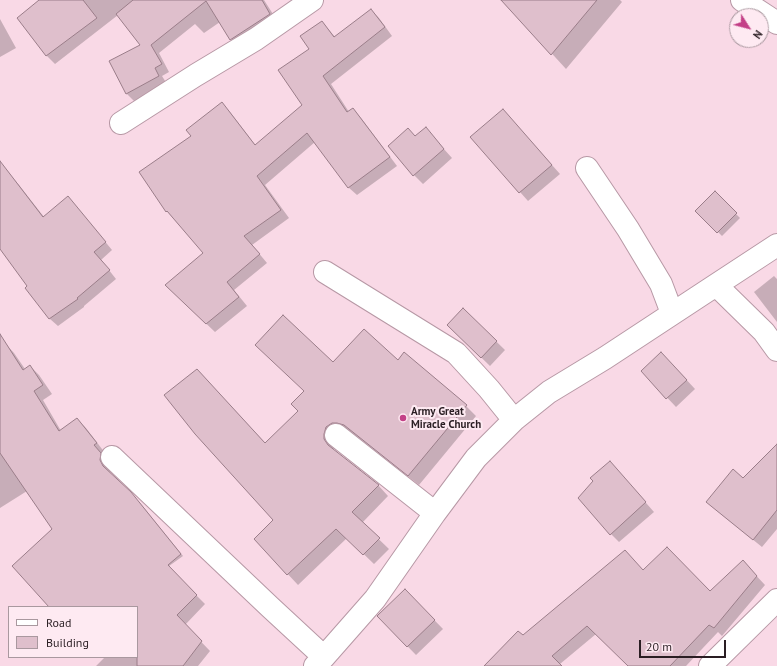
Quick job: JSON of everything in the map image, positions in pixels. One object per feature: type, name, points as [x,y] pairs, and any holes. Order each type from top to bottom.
[{"type":"street","points":[[121,123],[196,74],[256,39],[312,0]]},
{"type":"street","points":[[742,0],[777,23]]},
{"type":"street","points":[[587,168],[628,229],[661,284],[672,313]]},
{"type":"street","points":[[112,457],[270,607],[320,661],[374,599],[476,458],[514,420],[549,392],[605,358],[777,245]]},
{"type":"street","points":[[325,272],[456,353],[489,389],[514,420]]},
{"type":"street","points":[[716,285],[764,332],[777,350]]},
{"type":"street","points":[[336,435],[435,513]]},
{"type":"street","points":[[710,666],[777,600]]},
{"type":"building","points":[[39,0],[83,0],[97,18],[46,56],[17,18]]},
{"type":"building","points":[[133,0],[262,0],[270,14],[230,40],[206,1],[151,45],[162,64],[155,68],[159,76],[126,94],[109,61],[140,45],[116,14]]},
{"type":"building","points":[[501,0],[597,0],[551,55]]},
{"type":"building","points":[[371,9],[385,27],[323,76],[347,112],[353,108],[390,157],[348,188],[307,133],[257,176],[281,210],[244,236],[260,254],[227,282],[239,297],[206,324],[165,285],[203,253],[167,211],[166,212],[139,172],[191,136],[186,130],[222,102],[255,145],[302,105],[278,70],[309,49],[300,36],[322,21],[334,37]]},
{"type":"building","points":[[503,109],[552,165],[519,193],[470,137]]},
{"type":"building","points":[[426,127],[444,149],[413,176],[388,146],[408,128],[415,136]]},
{"type":"building","points":[[0,161],[43,217],[68,196],[106,242],[94,252],[110,270],[77,298],[78,299],[49,319],[25,288],[27,286],[0,249]]},
{"type":"building","points":[[715,191],[737,213],[717,233],[695,211]]},
{"type":"building","points":[[463,308],[497,341],[481,358],[447,325]]},
{"type":"building","points":[[283,315],[333,362],[364,329],[398,360],[404,352],[467,405],[408,476],[344,425],[332,423],[326,427],[324,439],[328,445],[379,485],[352,512],[380,538],[363,555],[336,529],[287,575],[254,539],[273,520],[195,434],[164,395],[197,369],[265,443],[298,411],[291,404],[304,391],[255,345]]},
{"type":"building","points":[[0,334],[23,370],[30,365],[43,385],[34,391],[59,431],[77,418],[97,443],[94,445],[101,453],[100,460],[103,466],[131,492],[181,554],[168,565],[197,595],[177,615],[202,641],[183,666],[137,666],[138,606],[48,606],[12,566],[52,529],[0,453]]},
{"type":"building","points":[[661,352],[687,380],[666,399],[641,371]]},
{"type":"building","points":[[777,444],[777,510],[753,540],[706,502],[733,469],[743,478]]},
{"type":"building","points":[[610,461],[646,502],[610,535],[578,498],[593,481],[590,478]]},
{"type":"building","points":[[667,547],[710,591],[743,560],[757,576],[714,628],[709,625],[670,666],[628,666],[587,626],[552,656],[562,666],[484,666],[518,631],[523,635],[625,550],[643,570]]},
{"type":"building","points":[[405,589],[435,620],[407,647],[377,616]]},
{"type":"place","name":"Army Great Miracle Church","points":[[403,418]]}]
